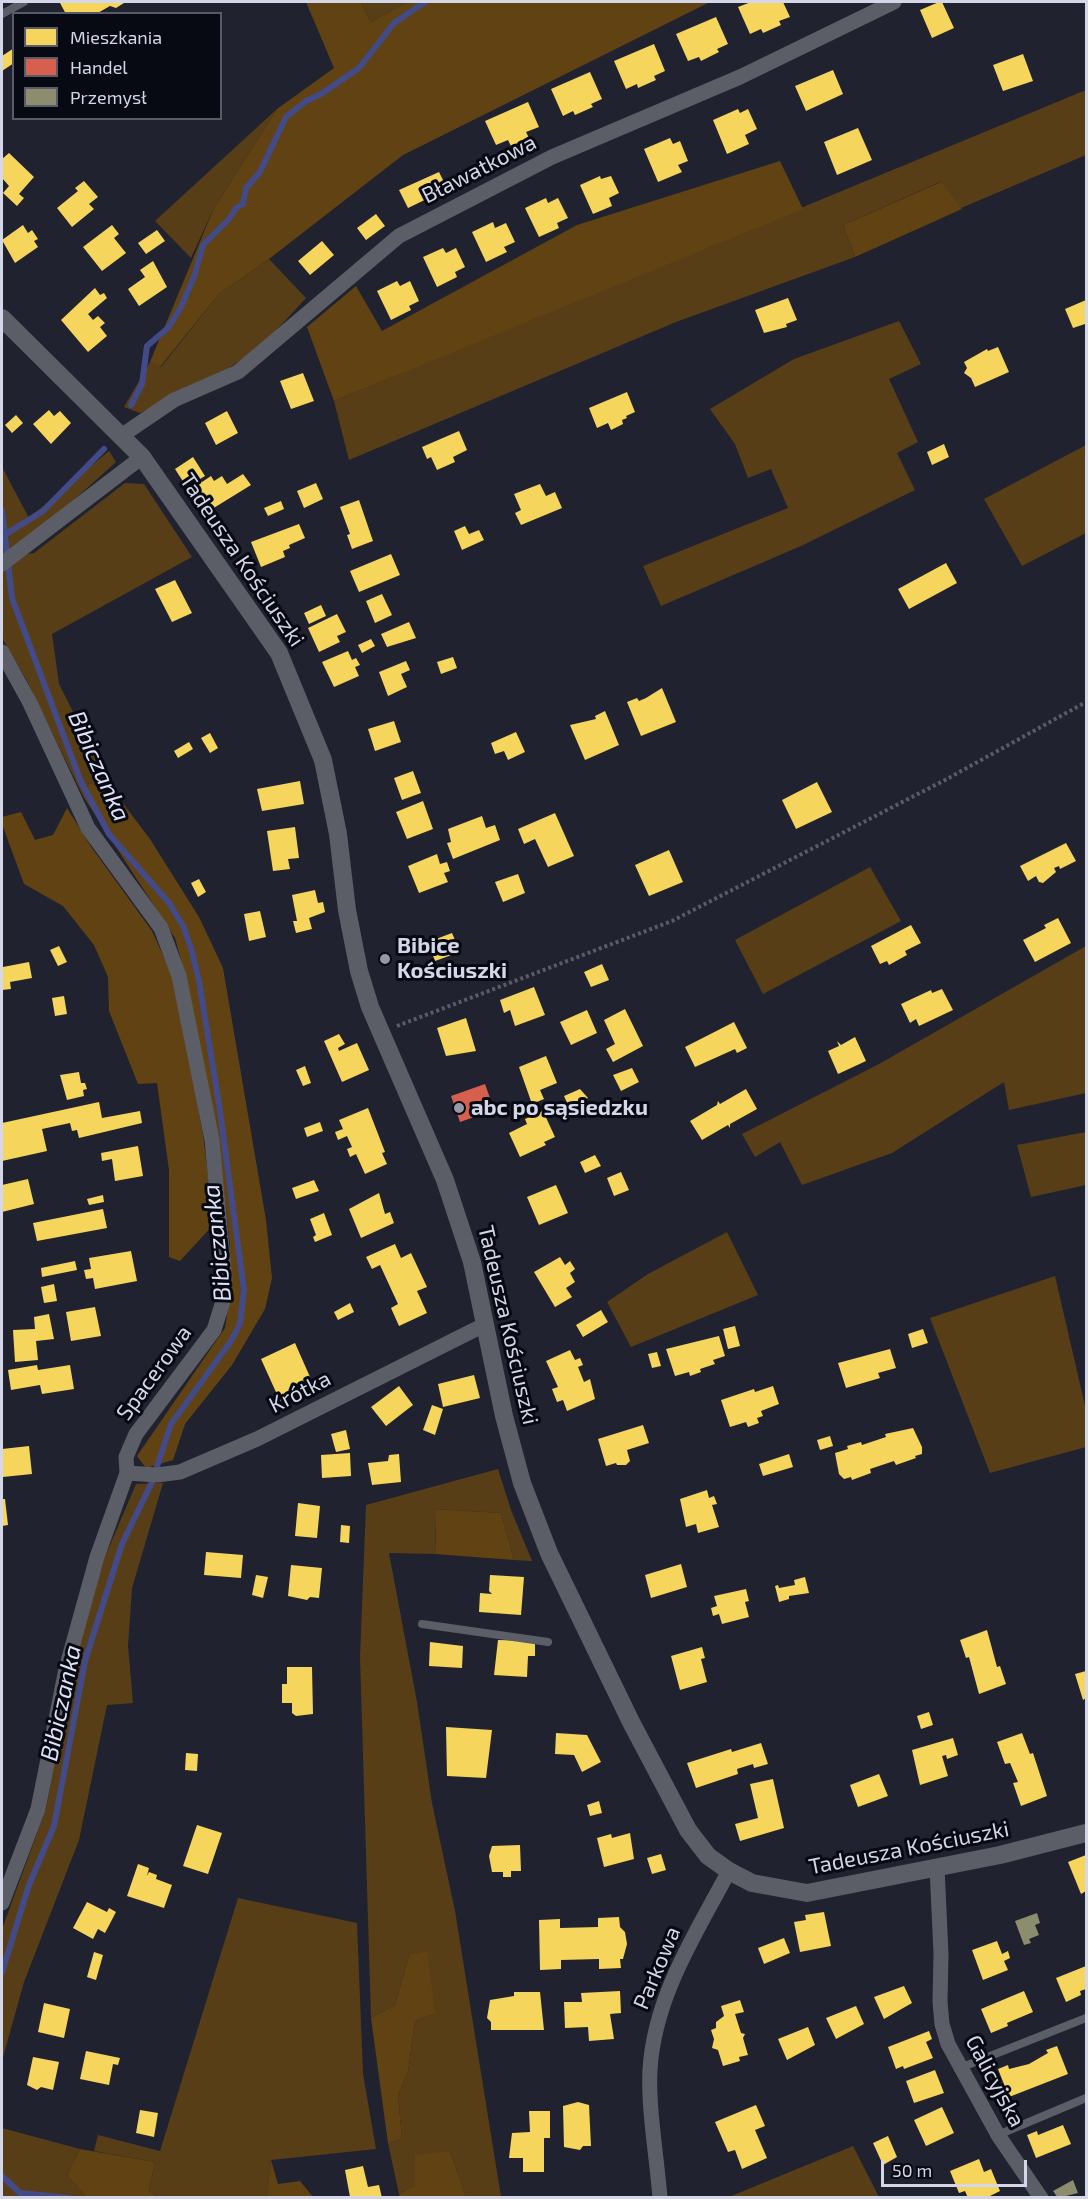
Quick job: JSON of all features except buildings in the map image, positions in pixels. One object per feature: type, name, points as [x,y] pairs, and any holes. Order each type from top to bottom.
[{"type":"street","name":"Bławatkowa","points":[[121,436],[174,400],[238,372],[399,236],[552,157],[740,77],[894,2]]},
{"type":"street","name":"Tadeusza Kościuszki","points":[[2,318],[142,457],[282,659],[323,760],[338,834],[356,956],[380,1033],[448,1188],[472,1262],[504,1416],[522,1483],[549,1553],[631,1722],[688,1830],[708,1856],[729,1871],[752,1883],[807,1893],[1056,1843],[1086,1833]]},
{"type":"street","points":[[6,561],[142,457]]},
{"type":"street","name":"Spacerowa","points":[[2,652],[30,703],[88,828],[160,928],[179,976],[212,1140],[224,1249],[224,1298],[214,1330],[136,1434],[126,1456],[127,1473],[97,1557],[66,1669],[38,1809],[2,1903]]},
{"type":"street","name":"Krótka","points":[[127,1473],[154,1475],[180,1472],[257,1439],[486,1324]]},
{"type":"street","name":"Galicyjska","points":[[937,1867],[942,2024],[960,2068],[998,2135],[1041,2198]]},
{"type":"street","name":"Parkowa","points":[[660,2198],[650,2071],[655,2032],[666,1995],[729,1871]]},
{"type":"lane","points":[[2,14],[24,2]]},
{"type":"lane","points":[[422,1624],[548,1642]]},
{"type":"lane","points":[[960,2068],[1086,2018]]},
{"type":"lane","points":[[998,2135],[1086,2098]]},
{"type":"path","points":[[380,1033],[672,921],[935,786],[1086,702]]},
{"type":"shaded area","points":[[306,2],[361,2],[371,22],[407,2],[710,2],[403,155],[269,259],[219,294],[160,367],[150,362],[214,208],[277,109],[334,68]]},
{"type":"shaded area","points":[[361,2],[407,2],[371,22]]},
{"type":"shaded area","points":[[1086,90],[1086,155],[961,208],[940,182],[843,225],[855,257],[676,322],[349,460],[334,401]]},
{"type":"shaded area","points":[[277,109],[214,208],[191,258],[155,221]]},
{"type":"shaded area","points":[[780,161],[803,209],[334,401],[307,327],[356,286],[382,331],[577,225]]},
{"type":"shaded area","points":[[941,182],[962,209],[855,257],[843,225]]},
{"type":"shaded area","points":[[269,259],[306,298],[260,348],[221,373],[140,413],[124,407],[150,362],[161,367],[219,294]]},
{"type":"shaded area","points":[[899,321],[921,364],[889,379],[918,442],[897,453],[915,490],[801,546],[661,606],[643,566],[788,508],[771,469],[748,478],[735,444],[710,409],[794,359]]},
{"type":"shaded area","points":[[1086,445],[1086,533],[1022,566],[984,499]]},
{"type":"shaded area","points":[[109,451],[116,462],[36,534],[2,557],[2,467],[29,518]]},
{"type":"shaded area","points":[[125,483],[144,484],[192,557],[52,634],[59,684],[112,789],[89,783],[83,796],[26,679],[2,638],[2,571],[27,554],[34,553]]},
{"type":"shaded area","points":[[89,783],[112,789],[150,839],[199,917],[223,968],[266,1220],[272,1278],[265,1309],[232,1365],[185,1424],[173,1460],[146,1468],[137,1456],[225,1328],[230,1294],[230,1246],[221,1162],[186,978],[175,938],[83,796]]},
{"type":"shaded area","points":[[67,808],[92,848],[152,931],[176,984],[203,1135],[214,1224],[180,1261],[169,1257],[169,1170],[157,1083],[138,1084],[109,1011],[108,977],[94,945],[63,906],[24,884],[2,824],[2,817],[21,812],[35,840],[53,835]]},
{"type":"shaded area","points":[[870,867],[901,921],[763,994],[735,940]]},
{"type":"shaded area","points":[[1086,946],[1086,1093],[1009,1110],[1004,1082],[892,1153],[802,1185],[780,1142],[755,1157],[742,1134],[879,1064]]},
{"type":"shaded area","points":[[1086,1132],[1086,1185],[1031,1197],[1017,1145]]},
{"type":"shaded area","points":[[727,1232],[758,1295],[631,1347],[607,1302],[648,1274]]},
{"type":"shaded area","points":[[1055,1276],[1086,1410],[1086,1447],[990,1473],[930,1318]]},
{"type":"shaded area","points":[[498,1469],[511,1510],[532,1561],[514,1560],[501,1513],[435,1509],[436,1554],[389,1553],[417,1702],[432,1803],[455,1911],[501,2197],[466,2197],[450,2151],[415,2185],[399,2194],[388,2143],[402,2139],[398,2094],[408,2072],[415,2021],[435,2014],[409,1955],[395,2005],[371,2018],[360,1657],[366,1505]]},
{"type":"shaded area","points":[[163,1483],[132,1588],[128,1646],[133,1703],[107,1705],[79,1840],[24,1982],[2,2061],[2,1929],[46,1809],[72,1670],[104,1559],[136,1484]]},
{"type":"shaded area","points":[[435,1509],[501,1513],[514,1560],[436,1554]]},
{"type":"shaded area","points":[[238,1898],[357,1923],[363,2074],[376,2149],[271,2160],[267,2198],[158,2197],[149,2191],[155,2162],[94,2151],[98,2135],[160,2151]]},
{"type":"shaded area","points":[[427,1951],[435,2014],[415,2021],[408,2072],[398,2094],[402,2139],[388,2143],[371,2018],[395,2005],[409,1955]]},
{"type":"shaded area","points":[[2,2128],[80,2149],[67,2175],[86,2197],[2,2197]]},
{"type":"shaded area","points":[[853,2146],[879,2197],[729,2197]]},
{"type":"shaded area","points":[[80,2149],[155,2162],[149,2191],[158,2197],[86,2197],[67,2175]]},
{"type":"shaded area","points":[[450,2151],[466,2197],[400,2197],[399,2194],[415,2185],[415,2155]]},
{"type":"shaded area","points":[[271,2160],[278,2184],[300,2181],[313,2197],[267,2197]]},
{"type":"waterway","points":[[131,405],[142,384],[147,346],[168,328],[180,309],[194,277],[203,245],[229,219],[236,208],[243,204],[246,188],[260,172],[286,117],[306,101],[321,94],[359,68],[394,23],[425,2]]},
{"type":"waterway","points":[[6,534],[43,511],[104,449]]},
{"type":"waterway","name":"Bibiczanka","points":[[2,510],[12,598],[81,782],[109,834],[170,904],[184,928],[191,948],[199,981],[219,1104],[244,1290],[240,1324],[231,1341],[171,1424],[152,1482],[122,1544],[85,1661],[54,1826],[29,1885],[2,1972]]},
{"type":"waterway","name":"Bibiczanka","points":[[2,2176],[20,2193],[69,2198]]},
{"type":"place","name":"Bibice Kościuszki","points":[[385,959]]},
{"type":"place","name":"abc po sąsiedzku","points":[[459,1108]]}]
